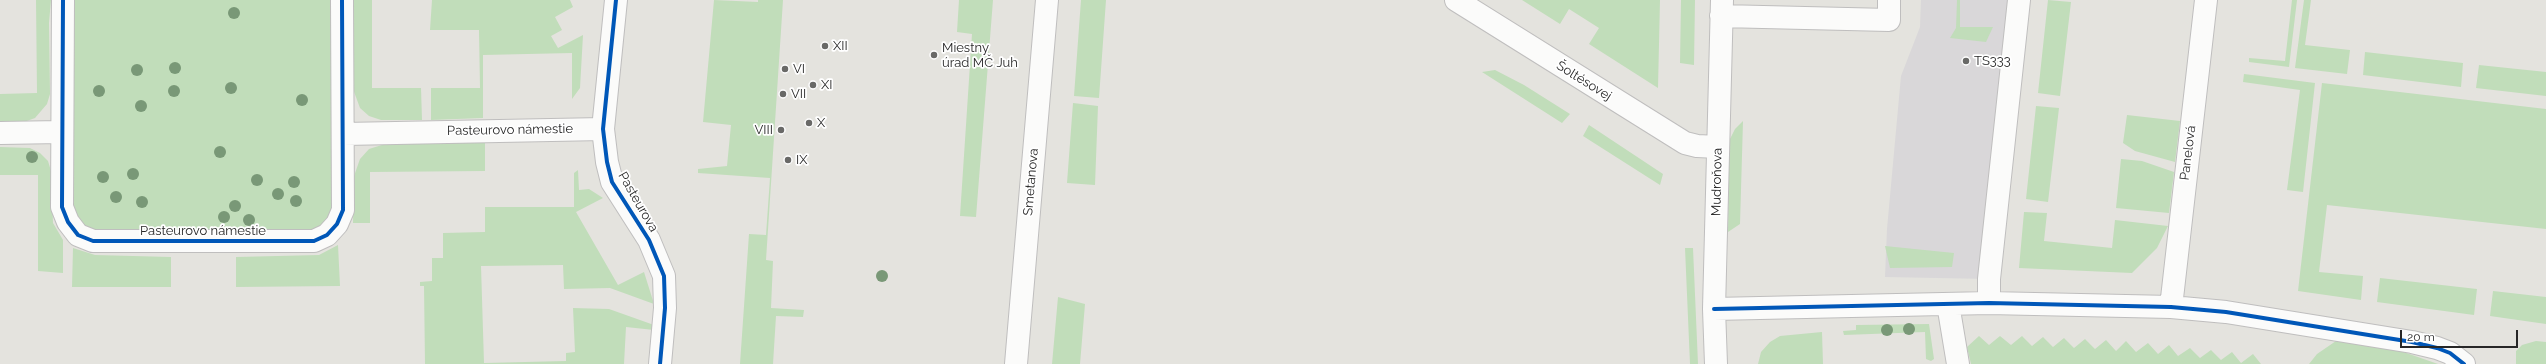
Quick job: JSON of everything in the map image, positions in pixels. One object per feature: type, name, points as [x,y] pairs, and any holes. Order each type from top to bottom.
[{"type":"street","name":"Pasteurovo námestie","points":[[63,0],[61,132],[62,207],[68,222],[78,235],[93,241],[314,241],[327,235],[337,224],[343,210],[344,134],[342,0]]},
{"type":"street","name":"Pasteurova","points":[[616,0],[603,129],[607,162],[612,182],[649,240],[664,276],[665,308],[660,364]]},
{"type":"street","name":"Smetanova","points":[[1016,364],[1047,0]]},
{"type":"street","name":"Šoltésovej","points":[[1456,0],[1685,143],[1697,146],[1718,147]]},
{"type":"street","points":[[1721,8],[1889,20],[1889,0]]},
{"type":"street","points":[[1989,303],[1989,279],[2019,0]]},
{"type":"street","name":"Panelová","points":[[2171,307],[2206,0]]},
{"type":"street","name":"Mudroňova","points":[[1716,364],[1714,309],[1721,8]]},
{"type":"street","name":"Pasteurovo námestie","points":[[344,134],[603,129]]},
{"type":"street","points":[[0,133],[61,132]]},
{"type":"street","points":[[1714,309],[1989,303],[2171,307],[2226,312],[2382,336],[2437,348],[2450,353],[2464,364]]},
{"type":"street","points":[[1948,304],[1958,364]]},
{"type":"shaded area","points":[[1921,0],[2019,0],[1989,279],[1885,277],[1887,229],[1901,76],[1920,27]]},
{"type":"green space","points":[[36,0],[51,0],[49,23],[50,94],[47,104],[35,118],[24,122],[0,122],[0,94],[37,93]]},
{"type":"green space","points":[[63,0],[342,0],[343,210],[327,235],[78,235],[61,132]]},
{"type":"green space","points":[[352,0],[372,0],[372,88],[421,88],[422,120],[381,120],[369,116],[360,108],[353,89]]},
{"type":"green space","points":[[432,0],[570,0],[573,7],[555,17],[562,30],[551,36],[558,48],[583,35],[580,88],[572,99],[572,53],[483,55],[483,118],[431,120],[431,88],[480,88],[479,30],[430,30]]},
{"type":"green space","points":[[714,0],[758,2],[758,0],[783,0],[766,260],[773,261],[771,308],[804,310],[803,317],[776,316],[773,364],[740,364],[749,234],[766,235],[770,178],[698,173],[698,169],[727,166],[731,125],[703,122]]},
{"type":"green space","points":[[959,0],[993,0],[976,217],[960,216],[972,34],[957,32]]},
{"type":"green space","points":[[1081,0],[1106,0],[1099,98],[1074,96]]},
{"type":"green space","points":[[1522,0],[1660,0],[1658,88],[1589,44],[1599,28],[1569,9],[1560,24]]},
{"type":"green space","points":[[1681,0],[1695,0],[1694,65],[1680,63]]},
{"type":"green space","points":[[1957,0],[1960,0],[1960,27],[1993,27],[1986,42],[1950,38],[1956,28]]},
{"type":"green space","points":[[2048,0],[2071,2],[2060,96],[2038,93]]},
{"type":"green space","points":[[2292,0],[2297,0],[2289,67],[2249,62],[2249,58],[2285,61]]},
{"type":"green space","points":[[2304,0],[2311,0],[2305,45],[2350,50],[2347,74],[2295,68]]},
{"type":"green space","points":[[2365,52],[2463,63],[2461,87],[2363,75]]},
{"type":"green space","points":[[2479,65],[2546,72],[2546,96],[2476,88]]},
{"type":"green space","points":[[1495,70],[1524,85],[1570,114],[1562,123],[1482,72]]},
{"type":"green space","points":[[2244,74],[2315,83],[2303,192],[2287,190],[2300,90],[2243,82]]},
{"type":"green space","points":[[2322,83],[2546,109],[2546,229],[2327,205],[2319,272],[2363,276],[2361,300],[2298,291]]},
{"type":"green space","points":[[1073,103],[1098,106],[1095,185],[1067,183]]},
{"type":"green space","points":[[2036,106],[2059,108],[2048,202],[2026,199]]},
{"type":"green space","points":[[2127,115],[2180,121],[2175,162],[2135,151],[2123,143]]},
{"type":"green space","points":[[1743,121],[1740,224],[1728,232],[1729,141],[1735,129]]},
{"type":"green space","points":[[1589,125],[1663,174],[1660,185],[1583,136]]},
{"type":"green space","points":[[485,142],[485,171],[370,172],[370,223],[353,223],[354,176],[360,159],[369,149],[385,144]]},
{"type":"green space","points":[[0,147],[30,148],[40,153],[48,161],[51,171],[53,223],[63,240],[63,273],[38,271],[38,175],[0,175]]},
{"type":"green space","points":[[2121,159],[2142,161],[2174,172],[2169,213],[2116,208]]},
{"type":"green space","points":[[578,170],[579,190],[589,189],[603,198],[576,212],[618,285],[644,272],[654,304],[610,288],[564,289],[563,265],[481,266],[484,363],[566,361],[566,353],[575,352],[573,308],[609,309],[654,325],[654,330],[626,327],[624,364],[425,364],[424,286],[420,286],[420,282],[432,281],[432,258],[443,258],[443,233],[485,232],[485,207],[574,207],[574,173]]},
{"type":"green space","points":[[2024,212],[2047,213],[2044,241],[2112,248],[2115,220],[2168,226],[2157,248],[2132,273],[2019,268]]},
{"type":"green space","points":[[338,245],[340,286],[236,287],[236,257],[319,255]]},
{"type":"green space","points":[[1885,246],[1954,253],[1952,267],[1890,268]]},
{"type":"green space","points":[[73,248],[95,255],[171,257],[171,287],[72,287]]},
{"type":"green space","points":[[1685,248],[1693,248],[1698,364],[1690,364]]},
{"type":"green space","points":[[2380,278],[2477,289],[2474,315],[2377,302]]},
{"type":"green space","points":[[2493,291],[2546,297],[2546,324],[2490,316]]},
{"type":"green space","points":[[1058,297],[1085,304],[1080,364],[1052,364]]},
{"type":"green space","points":[[1929,324],[1934,359],[1931,361],[1926,359],[1925,332],[1844,335],[1843,331],[1856,330],[1856,325]]},
{"type":"green space","points":[[1822,332],[1823,364],[1758,364],[1761,352],[1770,342],[1780,336]]},
{"type":"green space","points":[[1979,336],[1989,345],[2000,336],[2011,345],[2022,336],[2032,346],[2043,337],[2053,347],[2064,338],[2074,348],[2085,339],[2095,349],[2106,340],[2116,351],[2126,341],[2136,352],[2148,343],[2158,354],[2169,345],[2178,356],[2190,348],[2200,358],[2211,350],[2221,360],[2232,352],[2241,363],[2253,354],[2261,364],[1971,364],[1967,347]]},
{"type":"green space","points":[[2336,341],[2392,348],[2438,364],[2309,364],[2317,354]]},
{"type":"green space","points":[[2536,341],[2546,342],[2546,364],[2516,364],[2516,351],[2522,345]]},
{"type":"cycle path","points":[[63,0],[62,207],[68,222],[78,235],[93,241],[314,241],[327,235],[337,224],[343,210],[342,0]]},
{"type":"cycle path","points":[[616,0],[603,129],[607,162],[612,182],[649,240],[664,276],[665,308],[660,364]]},
{"type":"cycle path","points":[[1714,309],[1989,303],[2171,307],[2226,312],[2412,342],[2450,353],[2464,364]]},
{"type":"place","name":"XII","points":[[825,46]]},
{"type":"place","name":"Miestny úrad MČ Juh","points":[[934,55]]},
{"type":"place","name":"TS333","points":[[1966,61]]},
{"type":"place","name":"VI","points":[[785,69]]},
{"type":"place","name":"XI","points":[[813,85]]},
{"type":"place","name":"VII","points":[[783,94]]},
{"type":"place","name":"X","points":[[809,123]]},
{"type":"place","name":"VIII","points":[[781,130]]},
{"type":"place","name":"IX","points":[[788,160]]}]
